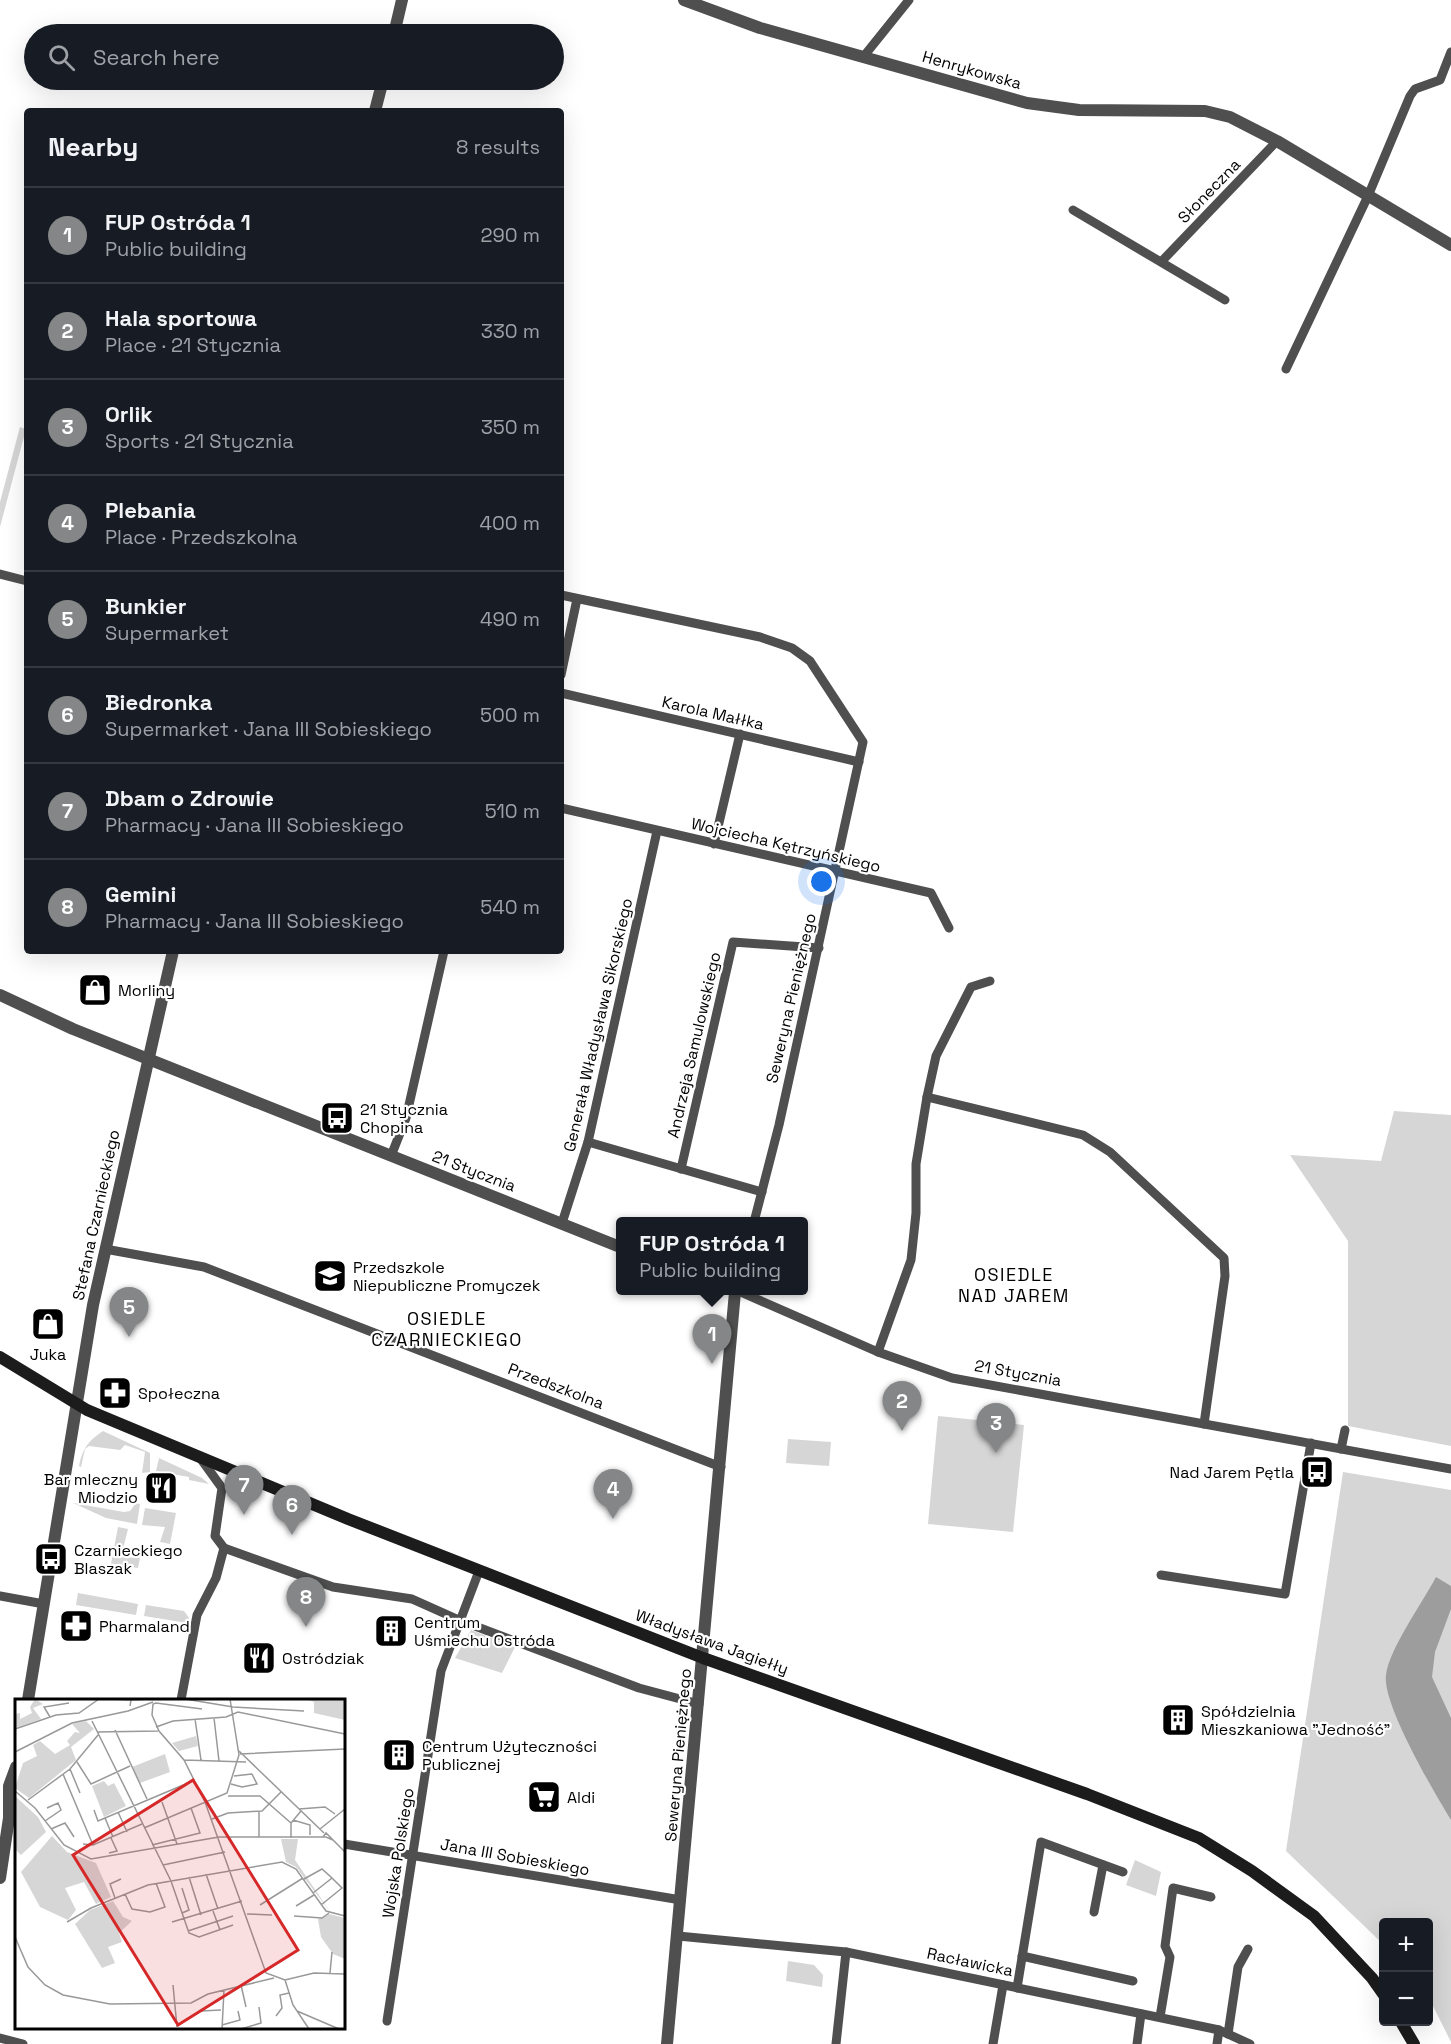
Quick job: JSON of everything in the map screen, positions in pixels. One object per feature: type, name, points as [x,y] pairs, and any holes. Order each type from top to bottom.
[{"type":"main road","name":"Władysława Jagiełły","points":[[0,1357],[77,1405],[479,1571],[703,1658],[1087,1794],[1199,1838],[1252,1870],[1314,1916],[1372,1978],[1379,1989]]},
{"type":"main road","points":[[1403,2026],[1414,2044]]},
{"type":"street","points":[[396,24],[402,0]]},
{"type":"street","name":"Henrykowska","points":[[686,0],[760,28],[1027,103],[1079,110],[1205,111],[1230,117],[1257,129],[1451,246]]},
{"type":"street","points":[[864,56],[909,0]]},
{"type":"street","points":[[1286,369],[1368,196],[1410,96],[1415,89],[1440,80],[1451,52]]},
{"type":"street","points":[[376,108],[380,90]]},
{"type":"street","name":"Słoneczna","points":[[1162,261],[1276,141]]},
{"type":"street","points":[[1073,210],[1225,300]]},
{"type":"street","points":[[0,574],[24,580]]},
{"type":"street","name":"Seweryna Pieniężnego","points":[[564,596],[760,638],[792,648],[810,661],[863,742],[819,948],[755,1217]]},
{"type":"street","points":[[564,661],[577,599]]},
{"type":"street","name":"Karola Małłka","points":[[564,694],[859,762]]},
{"type":"street","points":[[714,844],[740,734]]},
{"type":"street","name":"Wojciecha Kętrzyńskiego","points":[[564,809],[931,893],[949,928]]},
{"type":"street","name":"Generała Władysława Sikorskiego","points":[[562,1223],[588,1142],[657,831]]},
{"type":"street","name":"Andrzeja Samulowskiego","points":[[681,1169],[733,942],[819,948]]},
{"type":"street","name":"Stefana Czarnieckiego","points":[[28,1699],[105,1249],[171,954]]},
{"type":"street","points":[[391,1156],[406,1118],[443,954]]},
{"type":"street","points":[[878,1352],[911,1260],[916,1213],[916,1164],[936,1056],[971,987],[990,981]]},
{"type":"street","name":"21 Stycznia","points":[[0,995],[74,1029],[616,1245]]},
{"type":"street","points":[[927,1097],[1083,1135],[1110,1152],[1224,1258],[1225,1276],[1204,1424]]},
{"type":"street","points":[[588,1142],[762,1192]]},
{"type":"street","name":"Przedszkolna","points":[[105,1249],[204,1267],[721,1467]]},
{"type":"street","name":"Seweryna Pieniężnego","points":[[667,2044],[721,1467],[734,1295]]},
{"type":"street","name":"21 Stycznia","points":[[743,1295],[878,1352],[962,1380],[1451,1469]]},
{"type":"street","points":[[1341,1449],[1345,1430]]},
{"type":"street","points":[[1161,1575],[1285,1594],[1311,1443]]},
{"type":"street","points":[[198,1455],[213,1472],[222,1488],[216,1536],[224,1548],[333,1587],[412,1599],[459,1620],[639,1688],[699,1704]]},
{"type":"street","points":[[181,1699],[197,1615],[216,1578],[224,1548]]},
{"type":"street","name":"Wojska Polskiego","points":[[387,2021],[441,1671],[479,1571]]},
{"type":"street","points":[[0,1596],[44,1604]]},
{"type":"street","points":[[0,1878],[9,1818],[9,1787],[15,1770]]},
{"type":"street","points":[[1017,1988],[1041,1842],[1123,1872]]},
{"type":"street","name":"Jana III Sobieskiego","points":[[345,1844],[681,1900]]},
{"type":"street","points":[[1094,1912],[1103,1865]]},
{"type":"street","points":[[1160,2018],[1170,1957],[1165,1946],[1173,1888],[1211,1897]]},
{"type":"street","name":"Racławicka","points":[[678,1936],[846,1952],[1224,2032],[1250,2044]]},
{"type":"street","points":[[1217,2044],[1224,2032],[1238,1967],[1248,1948]]},
{"type":"street","points":[[836,2044],[846,1952]]},
{"type":"street","points":[[1022,1956],[1133,1981]]},
{"type":"street","points":[[993,2044],[1003,1985]]},
{"type":"street","points":[[1137,2044],[1141,2014]]},
{"type":"street","points":[[0,2038],[23,2044]]},
{"type":"shaded area","points":[[20,427],[24,428],[24,437],[0,527],[0,502]]},
{"type":"shaded area","points":[[1394,1111],[1451,1115],[1451,1446],[1348,1426],[1348,1241],[1290,1155],[1381,1161]]},
{"type":"shaded area","points":[[938,1416],[1024,1425],[1013,1532],[928,1524]]},
{"type":"shaded area","points":[[103,1431],[150,1453],[150,1472],[142,1473],[145,1452],[125,1445],[120,1450],[89,1446],[85,1449],[81,1467],[79,1466],[84,1450],[94,1438]]},
{"type":"shaded area","points":[[788,1439],[831,1442],[829,1466],[786,1463]]},
{"type":"shaded area","points":[[159,1458],[202,1478],[209,1484],[189,1480],[189,1477],[156,1471]]},
{"type":"shaded area","points":[[1343,1472],[1451,1490],[1451,2042],[1433,2006],[1433,1918],[1379,1918],[1379,1940],[1286,1851]]},
{"type":"shaded area","points":[[73,1503],[124,1512],[130,1511],[136,1503],[140,1504],[137,1524],[106,1518]]},
{"type":"shaded area","points":[[145,1508],[176,1513],[170,1544],[160,1542],[165,1527],[142,1525]]},
{"type":"shaded area","points":[[118,1527],[128,1529],[121,1557],[140,1558],[138,1568],[111,1564]]},
{"type":"shaded area","points":[[1436,1577],[1451,1586],[1451,1609],[1435,1652],[1432,1677],[1451,1718],[1451,1820],[1400,1726],[1387,1688],[1386,1675],[1393,1652]]},
{"type":"shaded area","points":[[78,1593],[138,1604],[136,1615],[76,1605]]},
{"type":"shaded area","points":[[146,1605],[184,1611],[189,1618],[186,1634],[180,1631],[181,1622],[144,1616]]},
{"type":"shaded area","points":[[471,1630],[515,1647],[502,1673],[455,1658]]},
{"type":"shaded area","points":[[1135,1860],[1161,1872],[1156,1896],[1126,1885]]},
{"type":"shaded area","points":[[788,1961],[814,1965],[823,1975],[822,1987],[786,1981]]},
{"type":"place","name":"Morliny","points":[[95,990]]},
{"type":"place","name":"21 Stycznia Chopina","points":[[337,1118]]},
{"type":"place","name":"Przedszkole Niepubliczne Promyczek","points":[[330,1276]]},
{"type":"place","name":"Juka","points":[[48,1324]]},
{"type":"place","name":"Bunkier","points":[[129,1337]]},
{"type":"place","name":"FUP Ostróda 1","points":[[712,1364]]},
{"type":"place","name":"Społeczna","points":[[115,1393]]},
{"type":"place","name":"Hala sportowa","points":[[902,1431]]},
{"type":"place","name":"Orlik","points":[[996,1453]]},
{"type":"place","name":"Nad Jarem Pętla","points":[[1317,1472]]},
{"type":"place","name":"Bar mleczny Miodzio","points":[[161,1488]]},
{"type":"place","name":"Dbam o Zdrowie","points":[[244,1515]]},
{"type":"place","name":"Plebania","points":[[613,1519]]},
{"type":"place","name":"Biedronka","points":[[292,1535]]},
{"type":"place","name":"Czarnieckiego Blaszak","points":[[51,1559]]},
{"type":"place","name":"Pharmaland","points":[[76,1626]]},
{"type":"place","name":"Gemini","points":[[306,1627]]},
{"type":"place","name":"Centrum Uśmiechu Ostróda","points":[[391,1631]]},
{"type":"place","name":"Ostródziak","points":[[259,1658]]},
{"type":"place","name":"Spółdzielnia Mieszkaniowa \"Jedność\"","points":[[1178,1720]]},
{"type":"place","name":"Centrum Użyteczności Publicznej","points":[[399,1755]]},
{"type":"place","name":"Aldi","points":[[544,1797]]},
{"type":"district","name":"OSIEDLE NAD JAREM","points":[[1014,1284]]},
{"type":"district","name":"OSIEDLE CZARNIECKIEGO","points":[[447,1328]]}]
